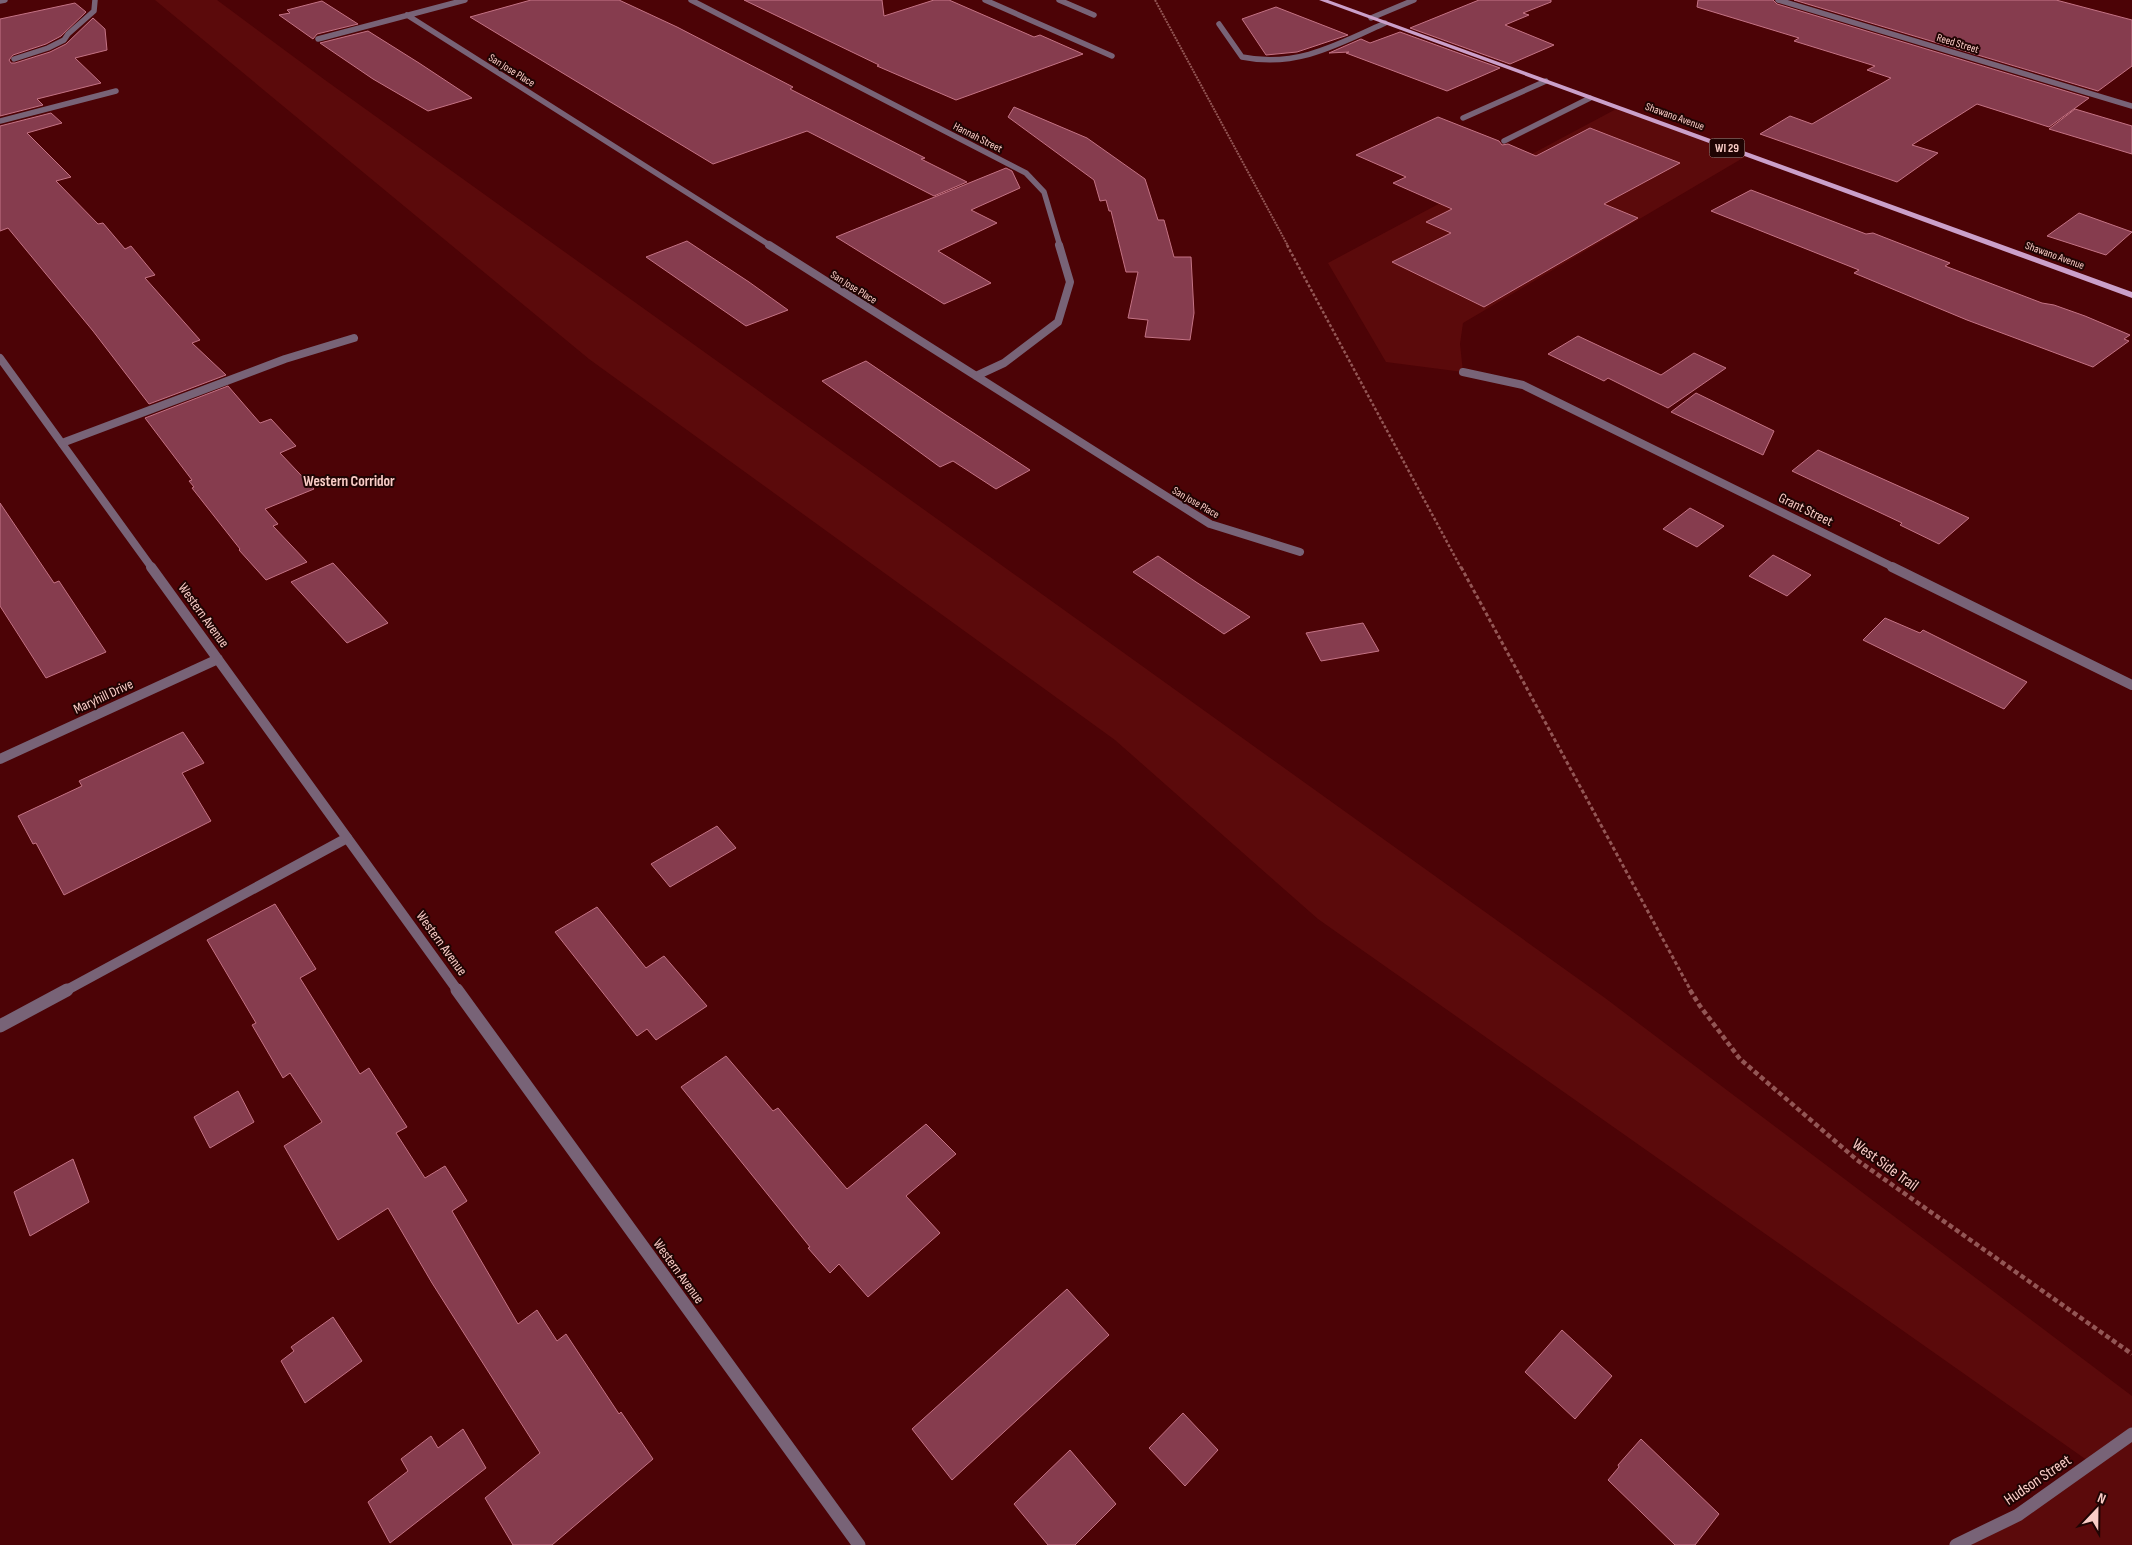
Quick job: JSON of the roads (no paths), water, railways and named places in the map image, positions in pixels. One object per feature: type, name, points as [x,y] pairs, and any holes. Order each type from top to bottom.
[{"type":"main road","name":"Shawano Avenue","points":[[1322,0],[2132,295]]},
{"type":"street","points":[[0,1],[5,0]]},
{"type":"street","points":[[14,60],[64,40],[68,34],[94,11],[95,0]]},
{"type":"street","points":[[318,40],[465,0]]},
{"type":"street","name":"Hannah Street","points":[[691,0],[1026,173],[1044,192],[1070,282],[1058,322],[1004,363],[976,376]]},
{"type":"street","points":[[985,0],[1112,56]]},
{"type":"street","points":[[1059,0],[1094,15]]},
{"type":"street","points":[[1371,18],[1414,0]]},
{"type":"street","name":"Reed Street","points":[[1778,0],[2132,106]]},
{"type":"street","name":"San Jose Place","points":[[407,16],[1210,524],[1300,552]]},
{"type":"street","points":[[1219,24],[1242,58],[1268,61],[1300,58],[1385,23]]},
{"type":"street","points":[[1463,118],[1546,81]]},
{"type":"street","points":[[0,121],[116,91]]},
{"type":"street","points":[[1504,141],[1590,98]]},
{"type":"street","points":[[62,443],[285,359],[354,338]]},
{"type":"street","name":"Western Avenue","points":[[0,358],[859,1545]]},
{"type":"street","name":"Grant Street","points":[[1463,372],[1523,385],[2132,685]]},
{"type":"street","name":"Maryhill Drive","points":[[0,759],[218,659]]},
{"type":"street","points":[[0,1026],[347,838]]},
{"type":"street","name":"Hudson Street","points":[[1956,1545],[2018,1516],[2132,1434]]},
{"type":"district","name":"Western Corridor","points":[[349,481]]}]
